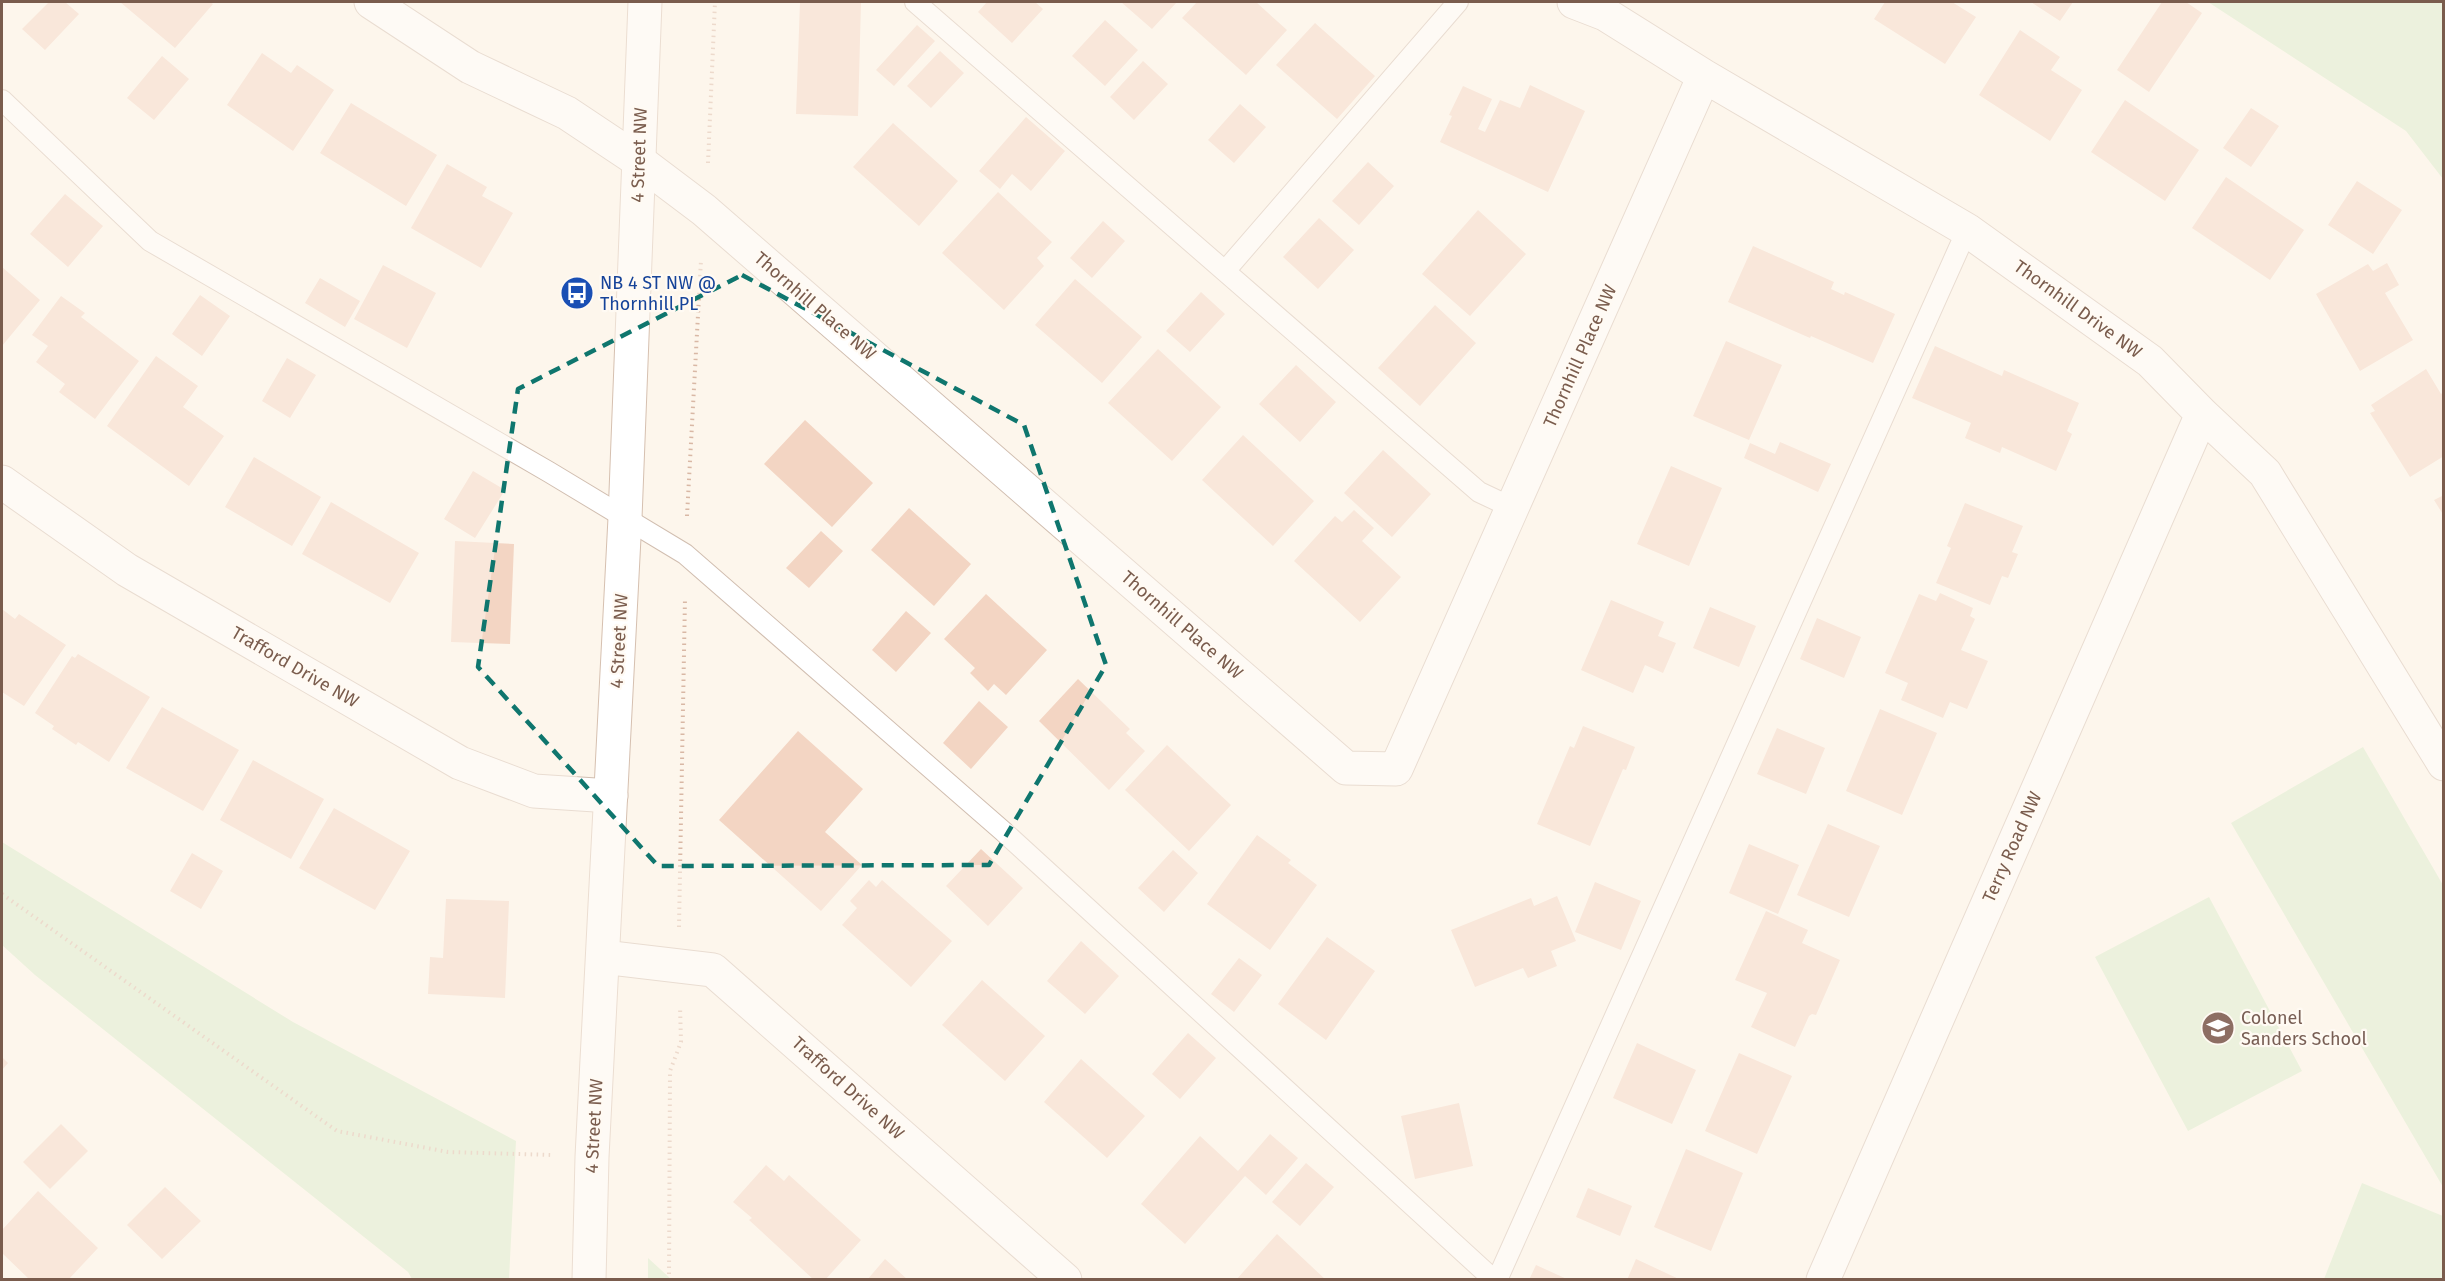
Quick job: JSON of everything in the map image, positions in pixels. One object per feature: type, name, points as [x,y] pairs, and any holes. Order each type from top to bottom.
[{"type":"street","name":"Thornhill Place NW","points":[[371,2],[470,67],[567,113],[639,161],[704,210],[1346,768],[1396,769],[1704,75]]},
{"type":"street","name":"4 Street NW","points":[[589,1280],[592,1157],[625,518],[645,2]]},
{"type":"street","name":"Thornhill Drive NW","points":[[1574,2],[1605,14],[1967,230],[2150,361],[2265,473],[2444,764]]},
{"type":"street","name":"Terry Road NW","points":[[1823,1280],[2202,414]]},
{"type":"street","name":"Trafford Drive NW","points":[[2,482],[127,570],[460,763],[534,791],[611,796]]},
{"type":"street","name":"Trafford Drive NW","points":[[603,957],[713,970],[1065,1280]]},
{"type":"lane","points":[[915,2],[1479,492],[1513,508]]},
{"type":"lane","points":[[1225,271],[1458,2]]},
{"type":"lane","points":[[2,100],[150,241],[686,554],[995,824],[1495,1280],[1967,230]]},
{"type":"path","points":[[708,155],[715,2]]},
{"type":"path","points":[[2,894],[337,1131],[448,1152],[592,1157]]},
{"type":"path","points":[[669,1280],[670,1071],[681,1042]]},
{"type":"highlighted area","points":[[742,275],[1024,425],[1106,665],[989,865],[658,866],[478,667],[518,389]]},
{"type":"green space","points":[[2208,2],[2443,2],[2443,179],[2406,131]]},
{"type":"green space","points":[[2363,747],[2443,885],[2443,1187],[2231,823]]},
{"type":"green space","points":[[2,842],[293,1022],[516,1141],[509,1279],[412,1279],[408,1272],[35,975],[2,945]]},
{"type":"green space","points":[[2209,897],[2302,1071],[2188,1131],[2095,957]]},
{"type":"green space","points":[[2362,1183],[2443,1216],[2443,1279],[2324,1279]]},
{"type":"green space","points":[[648,1258],[671,1279],[648,1279]]},
{"type":"building","points":[[49,2],[65,2],[79,14],[45,50],[22,29]]},
{"type":"building","points":[[120,2],[210,2],[213,4],[175,48]]},
{"type":"building","points":[[800,2],[861,2],[858,116],[796,114]]},
{"type":"building","points":[[987,2],[1035,2],[1043,9],[1012,43],[978,12]]},
{"type":"building","points":[[1121,2],[1177,2],[1152,29]]},
{"type":"building","points":[[1197,2],[1256,2],[1287,30],[1246,75],[1182,18]]},
{"type":"building","points":[[1885,2],[1952,2],[1976,17],[1945,64],[1874,19]]},
{"type":"building","points":[[2031,2],[2073,2],[2060,21]]},
{"type":"building","points":[[2162,2],[2186,2],[2202,13],[2149,92],[2117,70]]},
{"type":"building","points":[[1105,20],[1138,50],[1105,86],[1072,56]]},
{"type":"building","points":[[1315,23],[1375,76],[1337,119],[1276,65]]},
{"type":"building","points":[[917,25],[935,41],[894,86],[876,70]]},
{"type":"building","points":[[2020,30],[2060,57],[2051,70],[2082,90],[2050,141],[1979,95]]},
{"type":"building","points":[[940,51],[964,73],[931,108],[907,86]]},
{"type":"building","points":[[262,53],[291,73],[297,65],[334,90],[293,151],[227,105]]},
{"type":"building","points":[[162,56],[189,79],[154,120],[127,98]]},
{"type":"building","points":[[1143,61],[1168,84],[1134,120],[1110,97]]},
{"type":"building","points":[[1530,85],[1585,111],[1548,192],[1440,142],[1452,116],[1449,115],[1463,86],[1492,99],[1478,129],[1485,132],[1500,100],[1520,108]]},
{"type":"building","points":[[2125,100],[2199,150],[2165,201],[2091,152]]},
{"type":"building","points":[[351,103],[437,155],[406,206],[320,153]]},
{"type":"building","points":[[1240,104],[1266,127],[1234,163],[1208,140]]},
{"type":"building","points":[[2251,108],[2279,126],[2251,167],[2223,148]]},
{"type":"building","points":[[1026,117],[1065,151],[1031,191],[1012,174],[1000,189],[979,171]]},
{"type":"building","points":[[893,123],[958,181],[919,226],[853,167]]},
{"type":"building","points":[[1368,162],[1394,186],[1359,225],[1332,201]]},
{"type":"building","points":[[447,164],[487,187],[482,196],[513,213],[481,268],[411,228]]},
{"type":"building","points":[[2226,177],[2304,230],[2270,280],[2192,228]]},
{"type":"building","points":[[2357,181],[2402,210],[2373,254],[2328,225]]},
{"type":"building","points":[[998,192],[1052,242],[1037,258],[1044,266],[1004,310],[942,253]]},
{"type":"building","points":[[65,194],[103,226],[68,267],[30,234]]},
{"type":"building","points":[[1478,210],[1526,254],[1470,316],[1422,274]]},
{"type":"building","points":[[1319,218],[1354,250],[1318,289],[1283,257]]},
{"type":"building","points":[[1103,221],[1125,241],[1092,278],[1070,258]]},
{"type":"building","points":[[1753,246],[1834,282],[1831,289],[1844,295],[1845,292],[1895,314],[1873,363],[1728,302]]},
{"type":"building","points":[[2387,263],[2399,285],[2385,293],[2413,340],[2360,371],[2316,294],[2368,264],[2373,271]]},
{"type":"building","points":[[383,265],[436,293],[407,348],[354,319]]},
{"type":"building","points":[[2,267],[40,300],[2,346]]},
{"type":"building","points":[[320,278],[360,301],[345,327],[305,303]]},
{"type":"building","points":[[1075,279],[1142,337],[1102,383],[1035,325]]},
{"type":"building","points":[[1201,292],[1225,314],[1190,352],[1166,331]]},
{"type":"building","points":[[200,295],[230,316],[202,356],[172,334]]},
{"type":"building","points":[[61,296],[85,313],[81,317],[139,361],[95,419],[59,392],[65,384],[36,362],[48,346],[32,335]]},
{"type":"building","points":[[1435,305],[1476,343],[1420,406],[1378,368]]},
{"type":"building","points":[[1726,341],[1782,365],[1749,440],[1693,416]]},
{"type":"building","points":[[1935,346],[2002,376],[2004,370],[2079,403],[2067,431],[2072,434],[2056,471],[2002,447],[2000,453],[1965,438],[1971,423],[1912,398]]},
{"type":"building","points":[[1158,349],[1221,407],[1172,461],[1108,403]]},
{"type":"building","points":[[156,356],[198,386],[183,407],[224,436],[189,486],[107,426]]},
{"type":"building","points":[[287,358],[316,375],[290,418],[262,401]]},
{"type":"building","points":[[1296,365],[1336,402],[1300,442],[1259,404]]},
{"type":"building","points":[[2426,369],[2441,394],[2444,392],[2444,456],[2410,477],[2370,413],[2375,411],[2371,405]]},
{"type":"building","points":[[805,420],[873,483],[832,527],[764,464]]},
{"type":"building","points":[[1243,435],[1314,501],[1273,546],[1202,480]]},
{"type":"building","points":[[1780,442],[1831,464],[1818,492],[1744,458],[1750,443],[1775,454]]},
{"type":"building","points":[[1383,450],[1431,494],[1392,537],[1344,493]]},
{"type":"building","points":[[254,457],[321,497],[292,546],[225,507]]},
{"type":"building","points":[[1671,466],[1722,488],[1689,566],[1637,544]]},
{"type":"building","points":[[473,471],[505,490],[475,538],[444,519]]},
{"type":"building","points":[[2444,495],[2444,516],[2434,500]]},
{"type":"building","points":[[331,502],[419,553],[390,603],[302,554]]},
{"type":"building","points":[[1965,503],[2023,526],[2012,552],[2018,554],[2008,578],[2002,576],[1990,605],[1936,583],[1951,548],[1947,546]]},
{"type":"building","points":[[909,508],[971,564],[934,606],[871,550]]},
{"type":"building","points":[[1354,510],[1374,528],[1362,541],[1401,577],[1360,622],[1294,561],[1335,516],[1342,522]]},
{"type":"building","points":[[821,531],[843,551],[809,588],[786,568]]},
{"type":"building","points":[[455,541],[514,544],[510,644],[451,642]]},
{"type":"building","points":[[1940,593],[1973,608],[1970,616],[1975,619],[1961,650],[1988,661],[1967,709],[1950,702],[1943,718],[1901,700],[1908,683],[1885,673],[1919,594],[1936,601]]},
{"type":"building","points":[[986,594],[1047,650],[1006,695],[994,684],[988,691],[970,673],[975,668],[944,639]]},
{"type":"building","points":[[1611,600],[1664,622],[1658,636],[1676,643],[1663,673],[1645,665],[1633,693],[1581,670]]},
{"type":"building","points":[[1710,607],[1756,626],[1739,667],[1693,648]]},
{"type":"building","points":[[2,609],[15,619],[19,614],[66,645],[24,706],[2,692]]},
{"type":"building","points":[[906,611],[931,633],[896,672],[872,650]]},
{"type":"building","points":[[1817,618],[1861,637],[1844,678],[1800,659]]},
{"type":"building","points":[[78,654],[150,697],[109,762],[78,742],[76,745],[52,729],[54,726],[35,713],[72,656],[75,658]]},
{"type":"building","points":[[1078,679],[1130,729],[1126,733],[1145,751],[1109,790],[1039,721]]},
{"type":"building","points":[[979,701],[1008,727],[971,769],[943,743]]},
{"type":"building","points":[[162,707],[239,750],[203,811],[126,768]]},
{"type":"building","points":[[1880,709],[1937,733],[1902,815],[1846,791]]},
{"type":"building","points":[[1583,726],[1635,747],[1626,770],[1623,769],[1590,846],[1537,824],[1570,746],[1574,748]]},
{"type":"building","points":[[1777,728],[1825,748],[1806,794],[1757,774]]},
{"type":"building","points":[[798,731],[863,789],[825,832],[862,865],[821,911],[719,820]]},
{"type":"building","points":[[1167,745],[1231,805],[1189,851],[1125,790]]},
{"type":"building","points":[[253,760],[324,799],[291,859],[220,820]]},
{"type":"building","points":[[334,808],[410,851],[375,910],[299,868]]},
{"type":"building","points":[[1828,824],[1880,846],[1849,917],[1797,895]]},
{"type":"building","points":[[1257,835],[1291,860],[1288,863],[1317,885],[1270,950],[1207,904]]},
{"type":"building","points":[[1749,844],[1799,865],[1778,914],[1729,893]]},
{"type":"building","points":[[981,849],[1023,888],[988,926],[946,886]]},
{"type":"building","points":[[1173,850],[1198,873],[1164,912],[1138,888]]},
{"type":"building","points":[[192,853],[223,871],[201,909],[170,891]]},
{"type":"building","points":[[869,880],[876,887],[882,880],[952,941],[911,987],[842,925],[857,908],[850,901]]},
{"type":"building","points":[[1595,882],[1641,901],[1621,950],[1575,932]]},
{"type":"building","points":[[1557,896],[1576,941],[1551,951],[1557,966],[1528,978],[1523,968],[1475,987],[1451,930],[1531,898],[1534,906]]},
{"type":"building","points":[[446,899],[509,901],[505,998],[428,994],[430,957],[443,958]]},
{"type":"building","points":[[1766,911],[1808,930],[1802,943],[1840,960],[1816,1015],[1809,1016],[1795,1047],[1751,1027],[1767,993],[1735,980]]},
{"type":"building","points":[[1327,937],[1375,971],[1326,1040],[1278,1004]]},
{"type":"building","points":[[1081,941],[1119,976],[1085,1014],[1047,981]]},
{"type":"building","points":[[1239,958],[1262,975],[1234,1012],[1211,994]]},
{"type":"building","points":[[982,980],[1045,1036],[1005,1081],[942,1025]]},
{"type":"building","points":[[1188,1033],[1216,1058],[1180,1099],[1152,1074]]},
{"type":"building","points":[[1637,1043],[1696,1070],[1672,1124],[1613,1098]]},
{"type":"building","points":[[1739,1053],[1792,1076],[1757,1154],[1705,1131]]},
{"type":"building","points":[[2,1057],[8,1063],[2,1070]]},
{"type":"building","points":[[1081,1059],[1145,1116],[1107,1158],[1044,1102]]},
{"type":"building","points":[[1459,1103],[1473,1166],[1415,1179],[1401,1116]]},
{"type":"building","points":[[61,1124],[88,1151],[50,1189],[23,1162]]},
{"type":"building","points":[[1270,1134],[1298,1158],[1266,1195],[1245,1176],[1185,1244],[1141,1204],[1200,1136],[1238,1171]]},
{"type":"building","points":[[1686,1149],[1743,1173],[1711,1251],[1654,1227]]},
{"type":"building","points":[[1306,1163],[1334,1187],[1300,1226],[1272,1202]]},
{"type":"building","points":[[766,1165],[784,1181],[789,1175],[861,1240],[825,1280],[814,1280],[749,1220],[752,1218],[733,1202]]},
{"type":"building","points":[[165,1187],[201,1221],[162,1259],[127,1225]]},
{"type":"building","points":[[1588,1188],[1632,1206],[1620,1236],[1576,1217]]},
{"type":"building","points":[[38,1191],[98,1248],[68,1280],[30,1280],[2,1253],[2,1230]]},
{"type":"building","points":[[1277,1234],[1326,1280],[1236,1280]]},
{"type":"building","points":[[885,1259],[908,1280],[867,1280]]},
{"type":"building","points":[[1636,1259],[1681,1280],[1627,1280]]},
{"type":"building","points":[[1536,1265],[1569,1280],[1529,1280]]},
{"type":"place","name":"NB 4 ST NW @ Thornhill PL","points":[[577,293]]},
{"type":"place","name":"Colonel Sanders School","points":[[2218,1028]]}]
